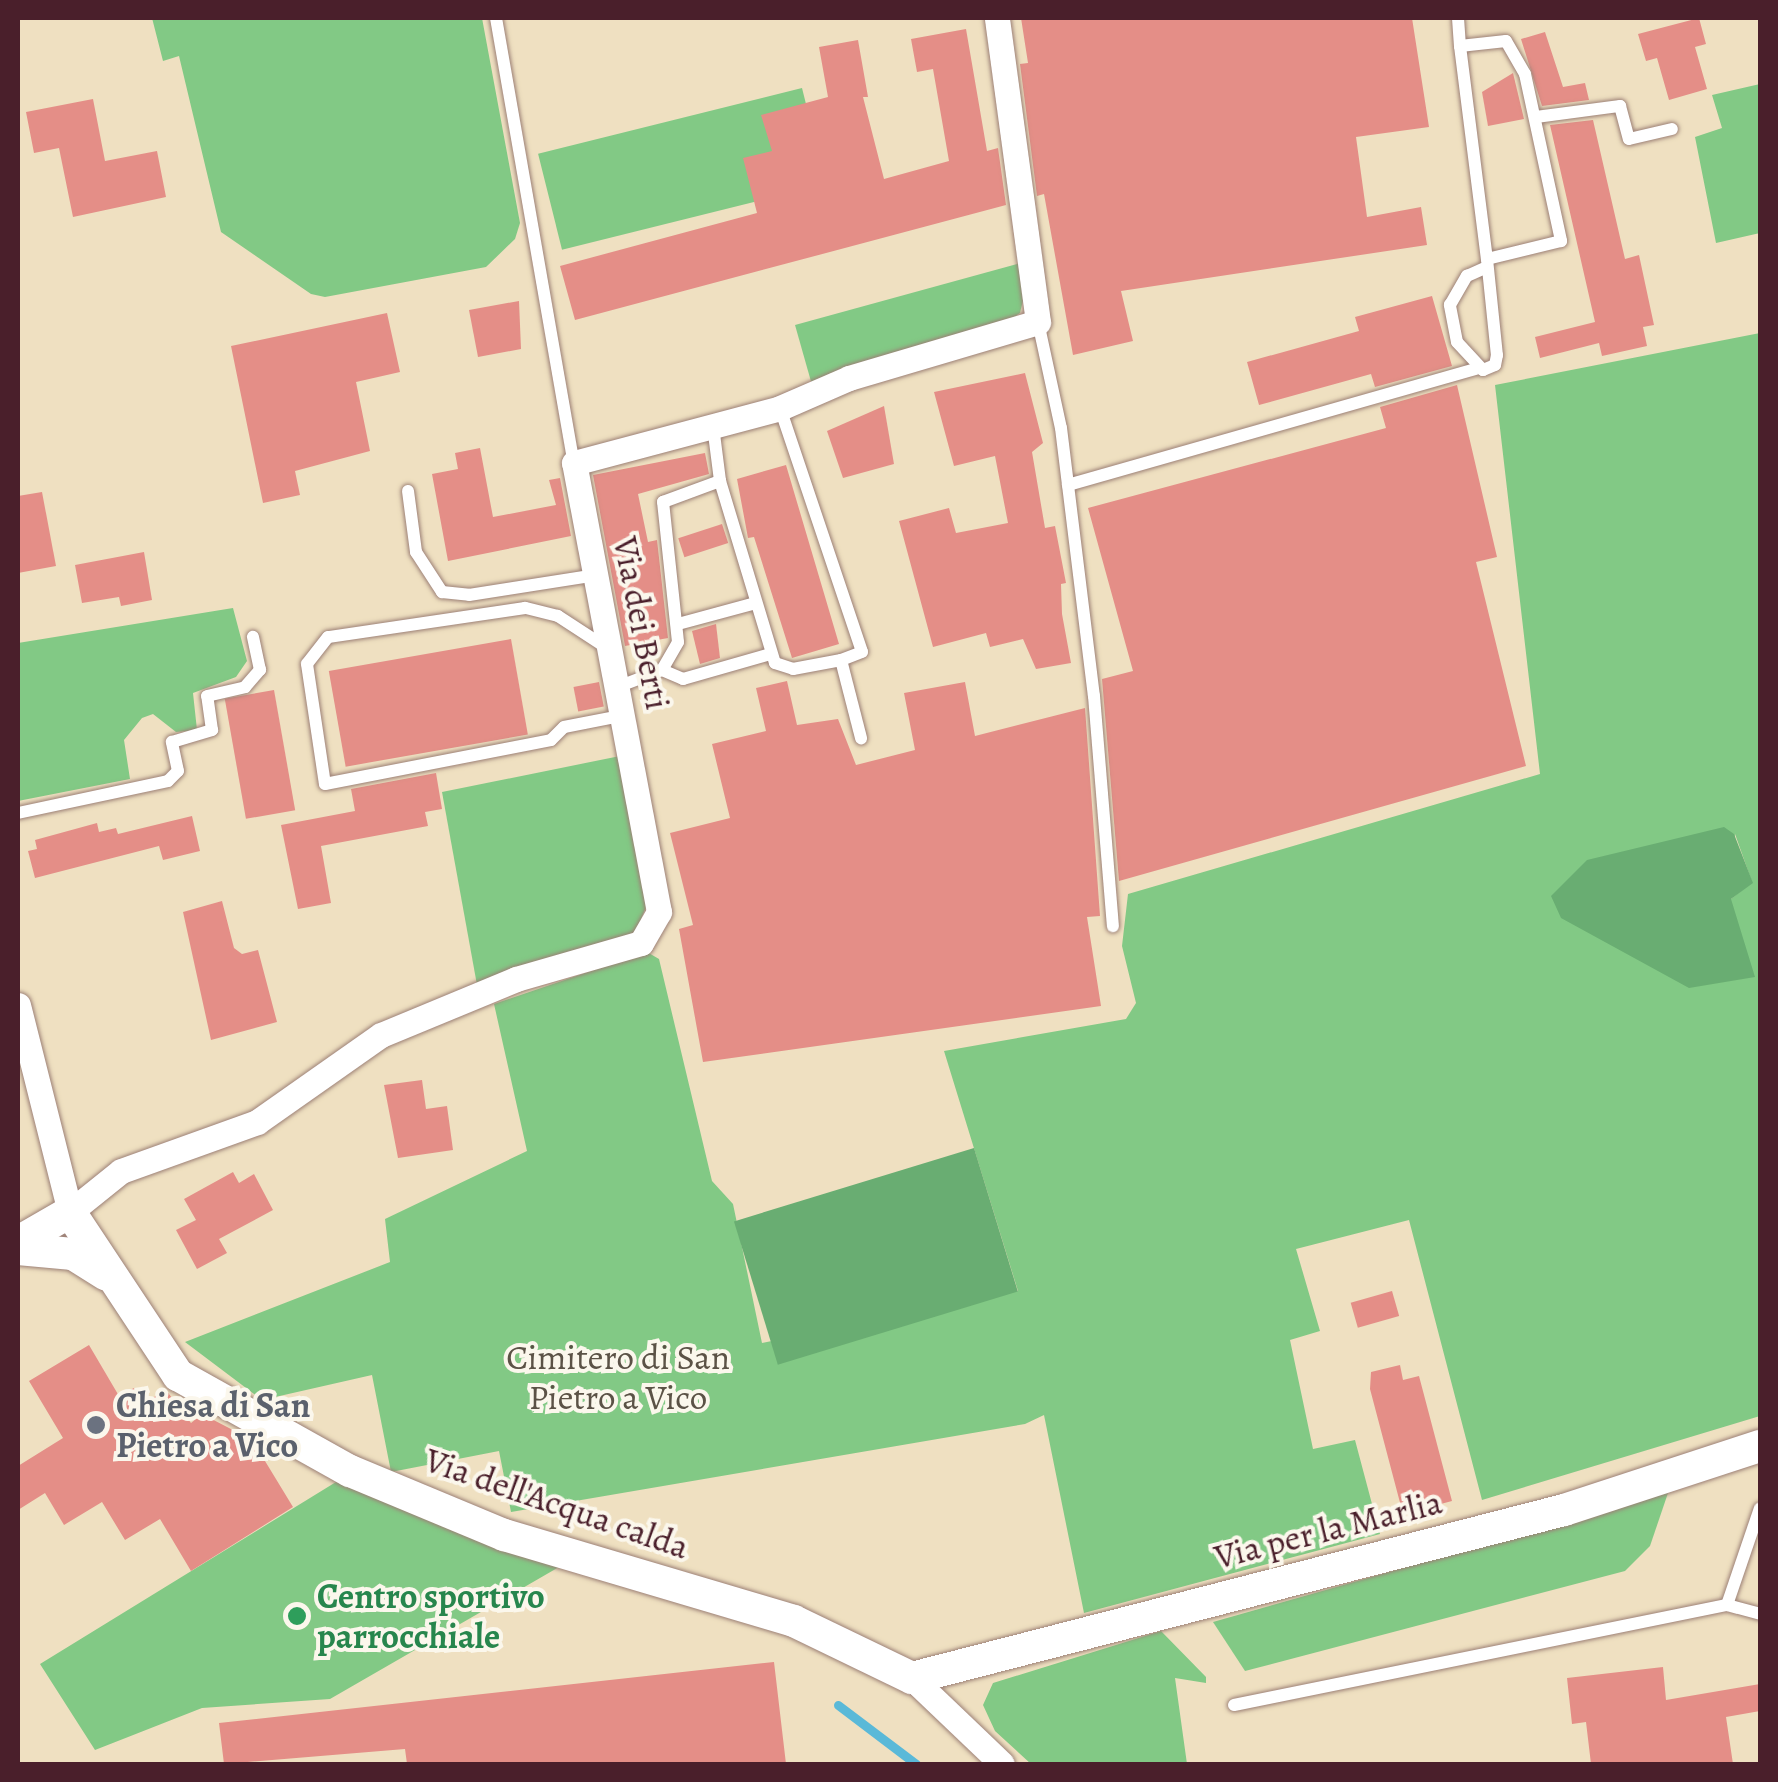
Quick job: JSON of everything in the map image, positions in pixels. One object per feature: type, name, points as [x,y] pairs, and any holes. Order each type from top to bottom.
[{"type":"street","points":[[574,463],[780,408],[850,378],[1038,322],[997,18]]},
{"type":"street","name":"Via dei Berti","points":[[70,1212],[121,1171],[258,1122],[381,1036],[516,979],[640,943],[658,912],[620,686],[574,463]]},
{"type":"street","points":[[18,1006],[70,1212]]},
{"type":"street","name":"Via dell'Acqua calda","points":[[18,1246],[70,1212],[178,1375],[199,1392],[350,1471],[504,1534],[794,1621],[912,1678],[1002,1764]]},
{"type":"street","name":"Via dell'Acqua calda","points":[[18,1246],[73,1254],[114,1281]]},
{"type":"street","name":"Via per la Marlia","points":[[912,1678],[1564,1510],[1760,1446]]},
{"type":"lane","points":[[496,18],[574,463]]},
{"type":"lane","points":[[1068,485],[1476,369],[1491,368],[1497,355],[1458,18]]},
{"type":"lane","points":[[1460,46],[1506,41],[1525,74],[1561,240],[1487,263],[1467,276],[1450,305],[1457,342],[1476,369]]},
{"type":"lane","points":[[1536,116],[1620,106],[1630,139],[1672,129]]},
{"type":"lane","points":[[1038,322],[1068,485],[1113,926]]},
{"type":"lane","points":[[713,426],[720,481],[774,663],[793,670],[841,660],[862,652],[780,408]]},
{"type":"lane","points":[[620,686],[662,670],[678,642],[663,502],[720,481]]},
{"type":"lane","points":[[408,491],[416,552],[442,592],[469,595],[596,575]]},
{"type":"lane","points":[[678,624],[756,603]]},
{"type":"lane","points":[[613,652],[558,616],[525,608],[328,637],[307,664],[325,784],[551,740],[564,727],[625,715]]},
{"type":"lane","points":[[18,813],[168,781],[178,771],[172,742],[212,730],[207,696],[244,687],[260,670],[253,637]]},
{"type":"lane","points":[[662,670],[683,679],[771,654]]},
{"type":"lane","points":[[841,660],[861,738]]},
{"type":"lane","points":[[1727,1605],[1760,1508]]},
{"type":"lane","points":[[1234,1705],[1727,1605],[1760,1614]]},
{"type":"green space","points":[[152,18],[482,18],[520,223],[515,239],[486,267],[325,297],[311,294],[221,232],[179,56],[163,61]]},
{"type":"green space","points":[[1760,84],[1760,233],[1716,243],[1695,137],[1722,128],[1712,95]]},
{"type":"green space","points":[[802,88],[826,184],[562,250],[538,154]]},
{"type":"green space","points":[[1021,263],[1025,292],[1020,313],[1004,324],[812,385],[795,325]]},
{"type":"green space","name":"Cimitero di San Pietro a Vico","points":[[1760,333],[1760,1416],[1482,1500],[1409,1220],[1296,1249],[1320,1331],[1290,1340],[1313,1449],[1355,1440],[1380,1534],[1084,1613],[1044,1415],[1025,1424],[511,1512],[499,1451],[391,1472],[372,1375],[262,1400],[185,1342],[390,1262],[385,1219],[527,1151],[494,1004],[647,952],[659,959],[712,1181],[733,1204],[762,1343],[1018,1291],[944,1051],[1126,1019],[1136,1003],[1122,946],[1128,894],[1540,774],[1495,385]],"holes":[[[1735,834],[1752,882],[1731,899]]]},
{"type":"green space","points":[[233,608],[247,661],[236,677],[193,693],[197,730],[176,732],[153,714],[142,718],[124,740],[130,779],[18,801],[18,643]]},
{"type":"green space","points":[[625,755],[646,907],[635,934],[477,985],[442,792]]},
{"type":"green space","points":[[1724,827],[1734,834],[1753,883],[1731,899],[1755,977],[1689,988],[1561,918],[1551,896],[1587,860]]},
{"type":"green space","points":[[974,1148],[1018,1291],[778,1365],[734,1221]]},
{"type":"green space","name":"Centro sportivo parrocchiale","points":[[336,1482],[559,1567],[330,1699],[202,1708],[95,1750],[40,1664]]},
{"type":"green space","points":[[1668,1493],[1650,1546],[1625,1571],[1245,1671],[1213,1622]]},
{"type":"green space","points":[[1161,1631],[1206,1677],[1206,1683],[1175,1678],[1187,1764],[1031,1764],[995,1731],[983,1705],[993,1683]]},
{"type":"building","points":[[1021,18],[1412,18],[1429,127],[1356,137],[1367,217],[1421,207],[1427,245],[1121,291],[1133,341],[1073,355],[1044,194],[1037,196],[1020,64],[1028,63]]},
{"type":"building","points":[[1699,18],[1706,44],[1695,47],[1707,89],[1669,100],[1657,58],[1646,61],[1638,34]]},
{"type":"building","points":[[966,29],[987,151],[998,148],[1006,205],[575,320],[560,266],[757,213],[743,158],[772,151],[761,115],[828,97],[819,47],[858,40],[868,97],[863,97],[884,179],[949,161],[933,69],[917,72],[911,39]]},
{"type":"building","points":[[1545,32],[1563,87],[1585,83],[1589,100],[1542,106],[1521,39]]},
{"type":"building","points":[[1513,73],[1524,119],[1488,126],[1482,92]]},
{"type":"building","points":[[93,99],[105,161],[157,151],[166,197],[73,217],[59,148],[34,153],[26,112]]},
{"type":"building","points":[[1593,120],[1625,259],[1639,255],[1654,325],[1643,327],[1647,346],[1602,356],[1599,343],[1540,358],[1535,337],[1595,322],[1550,125]]},
{"type":"building","points":[[1432,296],[1452,366],[1375,387],[1371,374],[1259,405],[1247,362],[1359,331],[1355,317]]},
{"type":"building","points":[[519,301],[521,349],[478,357],[469,310]]},
{"type":"building","points":[[387,313],[400,372],[356,382],[370,451],[295,471],[300,495],[263,503],[231,346]]},
{"type":"building","points":[[1025,373],[1043,443],[1032,452],[1045,528],[1055,526],[1066,583],[1061,584],[1062,614],[1071,663],[1036,669],[1023,639],[990,647],[986,633],[933,647],[899,521],[949,508],[956,533],[1008,523],[995,456],[954,466],[934,392]]},
{"type":"building","points":[[1457,385],[1497,557],[1476,562],[1526,766],[1119,881],[1102,679],[1133,671],[1088,508],[1386,428],[1380,407]]},
{"type":"building","points":[[884,406],[894,464],[843,478],[827,431]]},
{"type":"building","points":[[480,448],[493,517],[556,505],[549,480],[560,478],[571,536],[448,561],[432,474],[458,469],[455,453]]},
{"type":"building","points":[[705,453],[709,474],[638,494],[648,542],[657,540],[668,638],[625,646],[593,475]]},
{"type":"building","points":[[786,465],[839,644],[792,658],[754,537],[748,538],[737,479]]},
{"type":"building","points":[[42,492],[56,566],[18,573],[18,496]]},
{"type":"building","points":[[722,524],[728,543],[684,557],[678,538]]},
{"type":"building","points":[[144,552],[152,600],[121,606],[119,597],[82,603],[75,565]]},
{"type":"building","points":[[716,624],[720,658],[700,664],[692,631]]},
{"type":"building","points":[[511,639],[528,735],[346,767],[329,671]]},
{"type":"building","points":[[787,681],[797,725],[838,719],[856,765],[915,750],[904,693],[965,682],[975,736],[1085,708],[1100,916],[1087,917],[1101,1006],[703,1062],[679,929],[693,925],[670,833],[730,818],[712,744],[766,731],[756,688]]},
{"type":"building","points":[[599,682],[604,707],[578,712],[573,687]]},
{"type":"building","points":[[274,690],[295,810],[246,819],[225,699]]},
{"type":"building","points":[[436,773],[442,809],[425,812],[428,826],[321,846],[331,903],[298,909],[281,825],[355,811],[351,789]]},
{"type":"building","points":[[192,816],[200,851],[163,860],[159,846],[35,878],[28,851],[37,849],[35,840],[97,823],[99,832],[116,828],[118,834]]},
{"type":"building","points":[[222,901],[234,948],[242,954],[258,950],[277,1022],[211,1040],[183,912]]},
{"type":"building","points":[[422,1080],[426,1109],[447,1106],[453,1150],[398,1158],[384,1085]]},
{"type":"building","points":[[233,1172],[239,1183],[254,1174],[273,1210],[219,1239],[227,1253],[197,1269],[176,1230],[196,1220],[184,1199]]},
{"type":"building","points":[[1392,1291],[1399,1316],[1358,1328],[1351,1303]]},
{"type":"building","points":[[89,1345],[119,1396],[134,1388],[144,1403],[166,1390],[191,1423],[202,1414],[277,1453],[265,1461],[293,1507],[191,1571],[160,1519],[125,1540],[102,1502],[64,1525],[45,1493],[18,1510],[18,1466],[63,1438],[29,1381]]},
{"type":"building","points":[[1400,1365],[1403,1380],[1419,1376],[1452,1501],[1403,1514],[1370,1389],[1371,1372]]},
{"type":"building","points":[[774,1662],[786,1764],[407,1764],[405,1749],[224,1764],[219,1723]]},
{"type":"building","points":[[1663,1667],[1666,1700],[1760,1684],[1760,1711],[1726,1717],[1733,1764],[1591,1764],[1586,1722],[1572,1724],[1567,1678]]},
{"type":"waterway","points":[[838,1705],[916,1764]]},
{"type":"place","name":"Chiesa di San Pietro a Vico","points":[[96,1425]]},
{"type":"place","name":"Centro sportivo parrocchiale","points":[[297,1616]]}]
